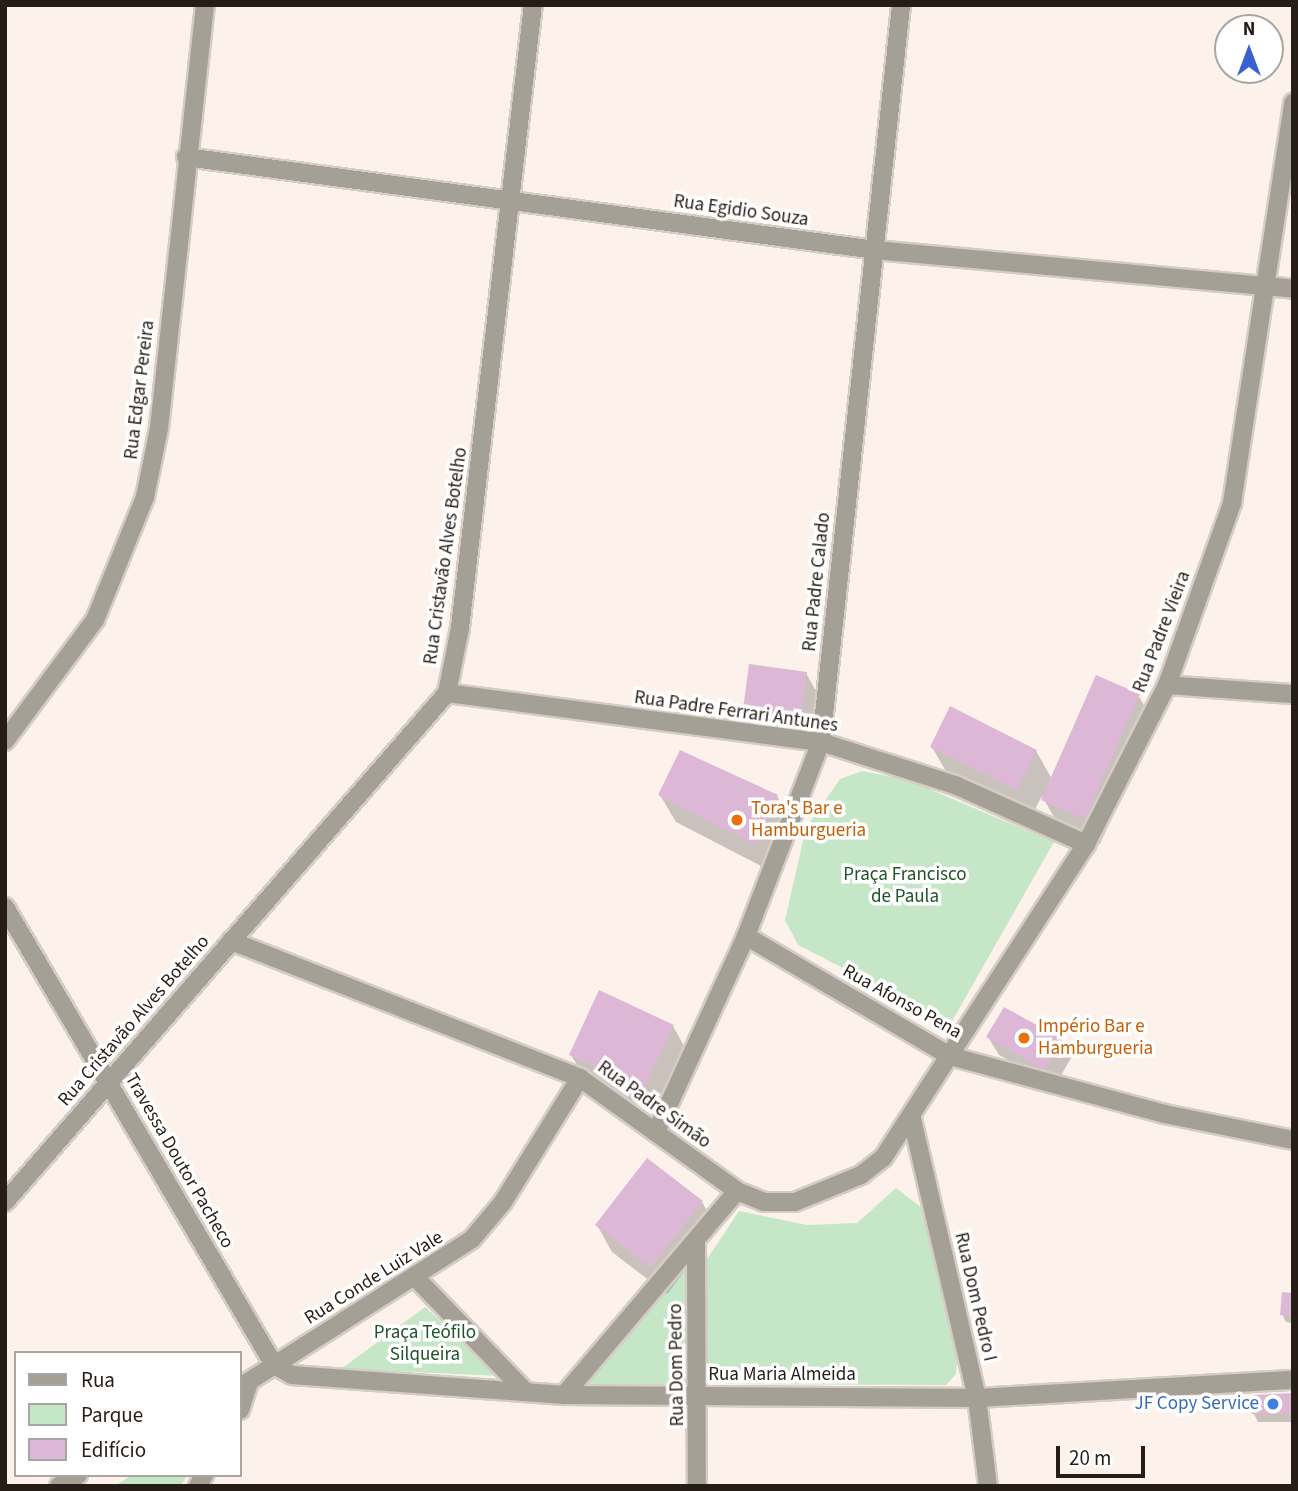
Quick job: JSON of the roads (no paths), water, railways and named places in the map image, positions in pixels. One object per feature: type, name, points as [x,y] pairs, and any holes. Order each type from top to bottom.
[{"type":"street","name":"Rua Edgar Pereira","points":[[5,741],[95,620],[145,497],[159,428],[186,157],[205,5]]},
{"type":"street","name":"Rua Cristavão Alves Botelho","points":[[5,1202],[447,693],[460,628],[533,5]]},
{"type":"street","name":"Rua Padre Calado","points":[[656,1132],[746,936],[821,742],[901,5]]},
{"type":"street","name":"Rua Padre Vieira","points":[[912,1119],[1086,844],[1167,685],[1232,503],[1293,103]]},
{"type":"street","name":"Rua Egidio Souza","points":[[186,157],[876,250],[1293,289]]},
{"type":"street","points":[[1167,685],[1293,694]]},
{"type":"street","name":"Rua Padre Ferrari Antunes","points":[[447,693],[821,742],[955,785],[1086,844]]},
{"type":"street","name":"Travessa Doutor Pacheco","points":[[5,907],[274,1365]]},
{"type":"street","name":"Rua Afonso Pena","points":[[746,936],[950,1056],[1165,1114],[1293,1140]]},
{"type":"street","name":"Rua Padre Simão","points":[[231,941],[580,1078],[737,1191],[764,1202],[795,1202],[841,1185],[883,1158],[912,1119]]},
{"type":"street","name":"Rua Conde Luiz Vale","points":[[244,1385],[472,1238],[503,1202],[580,1078]]},
{"type":"street","name":"Rua Dom Pedro I","points":[[912,1119],[977,1398],[988,1486]]},
{"type":"street","points":[[564,1395],[696,1244],[737,1191]]},
{"type":"street","name":"Rua Dom Pedro","points":[[696,1244],[699,1395],[697,1486]]},
{"type":"street","points":[[415,1277],[525,1391]]},
{"type":"street","name":"Rua Maria Almeida","points":[[274,1365],[292,1375],[564,1395],[977,1398],[1293,1380]]},
{"type":"street","points":[[59,1486],[75,1477]]},
{"type":"place","name":"Tora's Bar e Hamburgueria","points":[[737,820]]},
{"type":"place","name":"Império Bar e Hamburgueria","points":[[1024,1038]]},
{"type":"place","name":"JF Copy Service","points":[[1273,1404]]},
{"type":"park label","name":"Praça Francisco de Paula","points":[[905,886]]},
{"type":"park label","name":"Praça Teófilo Silqueira","points":[[425,1344]]}]
